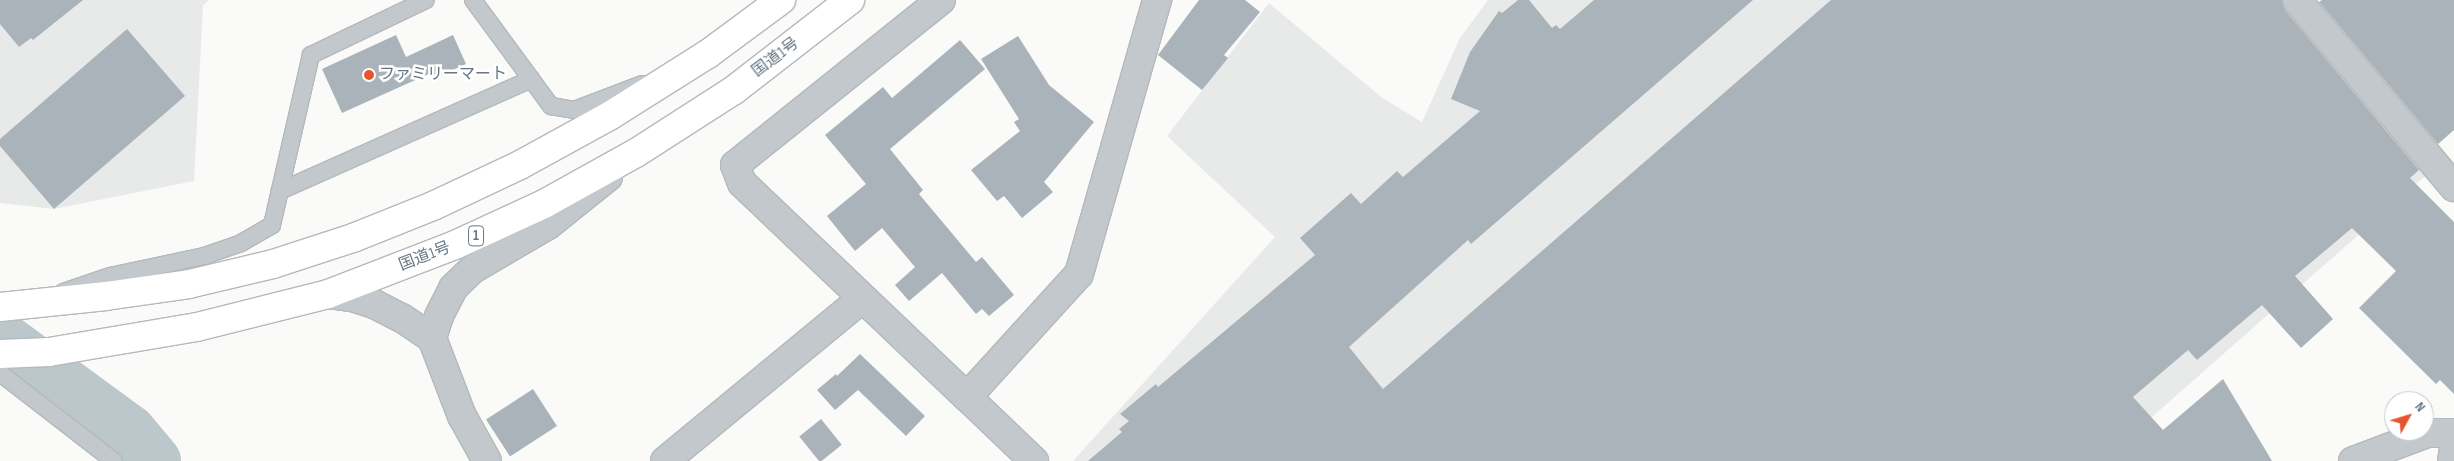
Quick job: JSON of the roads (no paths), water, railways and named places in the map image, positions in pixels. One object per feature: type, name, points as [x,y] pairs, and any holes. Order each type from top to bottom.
[{"type":"highway","points":[[13,306],[106,296],[189,284],[273,264],[353,238],[433,206],[520,165],[611,115],[708,54],[781,0]]},
{"type":"highway","name":"国道1号","points":[[0,354],[49,352],[197,327],[328,294],[455,245],[544,204],[636,154],[734,90],[850,0]]},
{"type":"street","points":[[941,0],[735,165],[742,183],[1034,461]]},
{"type":"street","points":[[967,397],[1079,274],[1157,0]]},
{"type":"street","points":[[2297,0],[2454,187]]},
{"type":"street","points":[[432,338],[439,316],[453,288],[473,270],[548,225],[636,154]]},
{"type":"street","points":[[328,294],[355,298],[376,305],[402,318],[432,338],[462,416],[487,461]]},
{"type":"street","points":[[665,461],[863,298]]},
{"type":"street","points":[[2353,461],[2428,433],[2454,433]]},
{"type":"street","points":[[2452,461],[2454,449]]},
{"type":"lane","points":[[13,306],[110,276],[204,256],[241,243],[272,225],[311,55],[426,0]]},
{"type":"lane","points":[[473,0],[551,106],[574,110],[648,82],[708,54]]},
{"type":"lane","points":[[280,191],[531,78]]},
{"type":"lane","points":[[0,373],[114,461]]},
{"type":"waterway","points":[[0,336],[130,431],[155,461]]},
{"type":"place","name":"ファミリーマート","points":[[369,75]]}]
